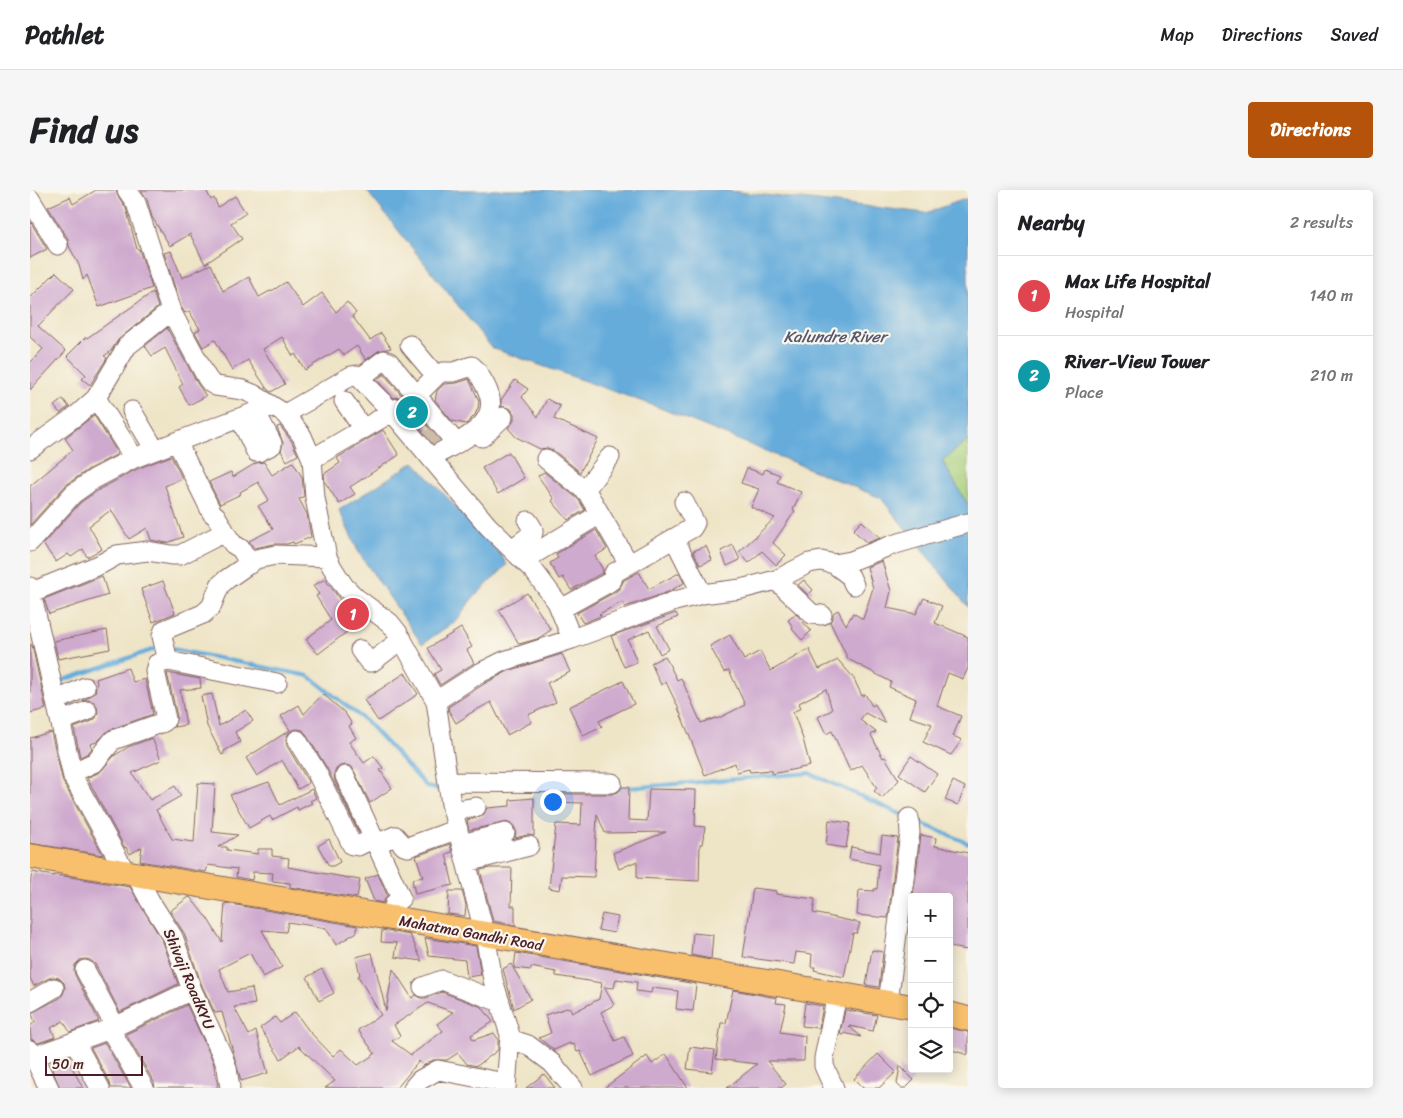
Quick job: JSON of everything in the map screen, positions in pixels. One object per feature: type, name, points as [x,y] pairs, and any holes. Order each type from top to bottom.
[{"type":"main road","name":"Mahatma Gandhi Road","points":[[30,856],[908,1006]]},
{"type":"main road","points":[[953,1015],[968,1019]]},
{"type":"street","points":[[30,191],[34,190]]},
{"type":"street","points":[[127,190],[136,202],[171,311],[211,383],[216,386],[243,390],[263,413],[302,436],[312,460],[315,498],[327,557],[332,567],[344,586],[356,598],[390,623],[402,639],[436,701],[451,798],[485,935],[492,980],[508,1027],[510,1039],[505,1086],[438,1070],[420,1080],[413,1088]]},
{"type":"street","points":[[30,199],[58,245]]},
{"type":"street","points":[[30,449],[77,415],[96,398],[126,346],[171,311]]},
{"type":"street","points":[[410,345],[436,376]]},
{"type":"street","points":[[360,378],[384,360],[389,362],[416,396],[437,445],[488,526],[518,554],[545,586],[561,609],[572,639]]},
{"type":"street","points":[[416,396],[436,376],[443,372],[454,372],[472,366],[489,392],[492,405],[484,422],[477,431],[437,445]]},
{"type":"street","points":[[30,542],[73,494],[83,486],[134,458],[263,413],[351,376],[357,375],[437,445],[472,445],[503,417]]},
{"type":"street","points":[[96,398],[134,458]]},
{"type":"street","points":[[344,401],[363,429]]},
{"type":"street","points":[[312,460],[394,409]]},
{"type":"street","points":[[132,411],[155,450]]},
{"type":"street","points":[[178,442],[212,513],[216,516],[233,544],[241,549],[250,564]]},
{"type":"street","points":[[585,490],[610,457]]},
{"type":"street","points":[[546,459],[585,490],[629,564]]},
{"type":"street","points":[[561,609],[608,583],[612,580],[614,573],[692,528],[694,523],[684,502]]},
{"type":"street","points":[[518,554],[600,514]]},
{"type":"street","points":[[518,554],[532,533],[533,529],[528,521]]},
{"type":"street","points":[[436,701],[490,667],[572,639],[674,600],[742,589],[776,580],[809,563],[821,561],[834,564],[851,561],[892,545],[968,524]]},
{"type":"street","points":[[31,589],[101,564],[117,555],[147,551],[180,555],[225,532]]},
{"type":"street","points":[[674,538],[702,594]]},
{"type":"street","points":[[168,659],[162,636],[164,630],[203,614],[211,607],[220,585],[256,559],[276,555],[327,557]]},
{"type":"street","points":[[834,564],[850,576],[854,585]]},
{"type":"street","points":[[776,580],[812,614],[822,616]]},
{"type":"street","name":"Shivaji RoadKYU","points":[[31,589],[34,621],[72,773],[78,788],[131,874],[173,937],[192,990],[223,1057],[230,1088]]},
{"type":"street","points":[[360,650],[369,662],[372,662],[402,639]]},
{"type":"street","points":[[72,773],[95,762],[113,740],[164,722],[166,719],[155,671],[158,664],[168,659],[277,683]]},
{"type":"street","points":[[85,687],[54,696],[69,718],[86,711]]},
{"type":"street","points":[[297,740],[317,773],[352,845],[358,846],[395,836],[404,846],[408,847],[460,836],[505,833]]},
{"type":"street","points":[[345,776],[401,898],[395,903],[390,919]]},
{"type":"street","points":[[451,798],[612,784]]},
{"type":"street","points":[[451,798],[476,806]]},
{"type":"street","points":[[888,1003],[910,833],[909,818]]},
{"type":"street","points":[[466,862],[529,846]]},
{"type":"street","points":[[86,970],[112,1028],[144,1088]]},
{"type":"street","points":[[422,986],[442,980],[500,1002]]},
{"type":"street","points":[[30,1002],[54,988]]},
{"type":"street","points":[[49,1088],[32,1053],[74,1042],[112,1028],[192,990]]},
{"type":"street","points":[[834,1088],[824,1066],[824,1058],[837,995]]},
{"type":"street","points":[[510,1039],[528,1045],[552,1063],[572,1088]]},
{"type":"street","points":[[74,1042],[100,1088]]},
{"type":"green space","points":[[968,440],[968,505],[942,460]]},
{"type":"water","name":"Kalundre River","points":[[366,190],[720,190],[926,213],[968,198],[968,440],[942,461],[968,505],[968,607],[881,498],[655,406],[492,348]]},
{"type":"water","points":[[414,462],[501,555],[507,565],[471,600],[457,620],[422,644],[359,553],[339,510]]},
{"type":"building","points":[[96,190],[116,190],[126,208],[137,249],[139,249],[152,288],[99,307],[87,275],[83,280],[68,239],[48,207],[70,197],[73,204]]},
{"type":"building","points":[[141,190],[206,190],[211,200],[214,198],[218,207],[235,196],[246,213],[231,223],[242,239],[205,264],[190,234],[170,246],[152,217],[147,199]]},
{"type":"building","points":[[30,221],[47,249],[30,258]]},
{"type":"building","points":[[171,251],[182,278],[211,264],[223,291],[249,277],[259,297],[286,282],[303,307],[322,293],[336,312],[347,302],[356,313],[352,316],[370,340],[381,333],[391,348],[378,351],[366,360],[357,346],[344,355],[339,349],[305,370],[295,354],[293,356],[282,337],[263,349],[285,384],[271,392],[248,360],[232,370],[215,340],[203,347],[195,332],[200,329],[189,311],[185,313],[181,307],[164,253]]},
{"type":"building","points":[[56,272],[74,289],[38,326],[66,351],[30,390],[30,363],[43,349],[30,337],[30,298]]},
{"type":"building","points":[[153,292],[158,307],[118,340],[110,352],[104,356],[107,358],[90,385],[82,379],[86,375],[67,356],[86,337]]},
{"type":"building","points":[[167,328],[206,396],[189,405],[179,387],[183,384],[165,348],[152,356],[145,346]]},
{"type":"building","points":[[384,374],[404,399],[394,398],[377,380]]},
{"type":"building","points":[[469,379],[479,401],[478,408],[475,415],[466,424],[452,421],[435,400],[437,391],[444,384],[457,383]]},
{"type":"building","points":[[515,380],[528,389],[522,397],[538,417],[547,399],[560,406],[554,419],[598,439],[580,472],[553,450],[547,448],[540,449],[516,437],[508,428],[514,421],[514,414],[511,409],[501,406],[501,400]]},
{"type":"building","points":[[63,399],[69,407],[60,413],[54,406]]},
{"type":"building","points":[[409,406],[439,440],[433,444],[408,413]]},
{"type":"building","points":[[94,415],[118,454],[89,469],[66,485],[30,525],[30,486],[73,450],[65,438]]},
{"type":"building","points":[[280,426],[292,442],[298,455],[287,461],[281,451],[283,443],[277,427]]},
{"type":"building","points":[[383,430],[399,455],[350,487],[355,494],[339,504],[325,482],[324,474],[340,463],[337,458]]},
{"type":"building","points":[[509,452],[524,478],[498,494],[482,468]]},
{"type":"building","points":[[171,456],[182,478],[165,486],[183,537],[167,543],[151,540],[147,528],[129,539],[111,510],[89,526],[102,549],[87,557],[83,549],[71,557],[68,554],[56,562],[43,544],[81,502],[100,489],[139,468]]},
{"type":"building","points":[[264,462],[272,475],[293,462],[302,477],[304,496],[299,499],[307,514],[311,537],[294,544],[293,542],[254,548],[249,541],[273,529],[258,506],[269,500],[258,482],[240,492],[241,494],[220,504],[209,482],[231,472],[233,477],[256,463]]},
{"type":"building","points":[[747,468],[763,474],[765,469],[780,475],[777,482],[801,492],[793,510],[795,511],[773,543],[786,555],[776,565],[762,551],[749,563],[739,552],[775,518],[751,507],[759,489],[741,483]]},
{"type":"building","points":[[544,472],[578,499],[585,510],[568,520],[552,501],[554,499],[538,476]]},
{"type":"building","points":[[862,521],[880,538],[867,543],[853,530]]},
{"type":"building","points":[[596,530],[607,549],[595,556],[603,570],[602,573],[571,590],[563,577],[559,579],[550,563],[558,558],[556,554]]},
{"type":"building","points":[[733,545],[740,560],[727,566],[721,551]]},
{"type":"building","points":[[706,546],[712,560],[700,565],[693,551]]},
{"type":"building","points":[[882,561],[891,591],[887,608],[916,614],[924,598],[942,606],[935,623],[968,637],[968,668],[963,679],[948,673],[937,706],[961,716],[953,736],[962,740],[951,755],[923,742],[932,724],[910,717],[916,699],[889,687],[891,682],[848,659],[830,622],[833,613],[838,610],[846,625],[853,613],[863,619],[873,588],[867,567]]},
{"type":"building","points":[[639,572],[649,589],[679,573],[684,583],[668,592],[625,607],[622,602],[599,614],[601,616],[583,623],[577,613],[615,592],[624,580]]},
{"type":"building","points":[[102,576],[108,595],[49,614],[44,599]]},
{"type":"building","points":[[325,579],[346,608],[349,606],[365,618],[318,654],[306,639],[331,620],[316,596],[319,594],[313,586]]},
{"type":"building","points":[[804,580],[813,590],[808,595],[798,585]]},
{"type":"building","points":[[163,581],[175,613],[153,622],[141,589]]},
{"type":"building","points":[[527,593],[551,630],[537,639],[519,644],[499,610]]},
{"type":"building","points":[[676,613],[678,617],[657,626],[669,649],[660,654],[649,630],[628,640],[637,662],[624,667],[611,636]]},
{"type":"building","points":[[796,614],[811,631],[802,640],[792,629],[793,627],[788,620]]},
{"type":"building","points":[[461,628],[472,647],[467,650],[474,663],[440,685],[434,674],[441,670],[428,648]]},
{"type":"building","points":[[107,630],[110,649],[58,659],[54,641]]},
{"type":"building","points":[[730,635],[744,660],[760,651],[771,671],[809,649],[819,669],[838,660],[853,677],[862,696],[865,694],[872,706],[875,704],[885,723],[865,713],[860,720],[876,732],[871,735],[883,758],[885,757],[899,780],[882,798],[874,791],[877,788],[862,765],[850,771],[832,731],[826,734],[818,717],[832,710],[826,689],[799,703],[801,708],[793,712],[810,766],[772,774],[771,770],[750,772],[749,769],[737,772],[735,763],[705,775],[666,682],[661,685],[651,663],[665,656],[677,680],[681,678],[701,723],[717,719],[745,705],[729,670],[724,672],[710,646]]},
{"type":"building","points":[[30,645],[32,645],[46,709],[30,713]]},
{"type":"building","points":[[562,654],[570,672],[547,683],[556,702],[528,715],[532,722],[507,735],[491,702],[456,723],[449,711],[448,707],[508,671]]},
{"type":"building","points":[[128,668],[133,682],[145,679],[153,714],[109,730],[97,742],[90,744],[92,748],[88,753],[80,757],[74,728],[92,721],[96,718],[98,712],[94,702],[83,701],[95,693],[96,679]]},
{"type":"building","points":[[167,673],[200,679],[201,688],[180,690],[186,725],[174,727],[177,716]]},
{"type":"building","points":[[405,673],[418,694],[378,721],[364,700]]},
{"type":"building","points":[[623,681],[634,704],[599,721],[602,727],[583,736],[569,707]]},
{"type":"building","points":[[212,694],[219,726],[246,710],[253,721],[235,732],[240,742],[224,751],[222,755],[207,726],[201,696]]},
{"type":"building","points":[[323,694],[345,713],[352,724],[349,726],[356,738],[349,742],[364,763],[374,756],[383,768],[380,770],[392,788],[370,803],[352,767],[346,765],[336,769],[334,774],[335,781],[359,833],[327,768],[303,730],[292,730],[287,734],[286,740],[287,746],[309,783],[298,789],[282,760],[257,776],[246,758],[290,730],[281,716],[299,705],[304,714]]},
{"type":"building","points":[[51,732],[63,782],[103,855],[30,843],[30,738]]},
{"type":"building","points":[[152,738],[161,760],[132,773],[150,800],[175,786],[181,796],[156,810],[172,839],[194,842],[198,783],[215,784],[212,832],[238,835],[218,847],[227,847],[227,850],[258,854],[258,849],[272,849],[272,856],[289,858],[288,867],[360,880],[357,898],[290,887],[290,883],[272,881],[273,873],[253,872],[252,880],[236,877],[237,869],[208,865],[206,872],[140,861],[142,847],[130,854],[87,778],[100,772],[114,756],[128,747]]},
{"type":"building","points":[[911,756],[937,774],[925,792],[899,774]]},
{"type":"building","points":[[953,781],[965,787],[958,805],[945,800]]},
{"type":"building","points":[[269,782],[280,805],[312,789],[316,798],[310,801],[312,803],[298,810],[297,807],[272,820],[270,816],[249,828],[230,795]]},
{"type":"building","points":[[622,787],[629,787],[628,820],[647,821],[649,789],[696,790],[695,826],[705,827],[702,844],[700,844],[699,881],[637,878],[637,861],[619,869],[613,853],[666,832],[605,833],[597,814],[594,877],[562,876],[560,890],[549,888],[556,824],[581,825],[582,803],[554,802],[555,794],[612,794],[618,792]]},
{"type":"building","points":[[534,798],[534,836],[527,835],[515,838],[516,830],[508,822],[469,830],[467,820],[483,816],[487,808],[510,806],[510,800]]},
{"type":"building","points":[[829,820],[850,823],[846,848],[826,845]]},
{"type":"building","points":[[921,835],[936,838],[935,846],[968,853],[968,950],[953,948],[953,893],[914,893]]},
{"type":"building","points":[[882,836],[898,838],[888,918],[857,915],[859,890],[874,891],[874,889],[877,889],[879,865],[849,859],[851,847],[880,853]]},
{"type":"building","points":[[329,839],[340,862],[333,866],[329,866],[318,846]]},
{"type":"building","points":[[450,844],[452,852],[446,854],[453,885],[415,894],[412,879],[423,877],[416,856]]},
{"type":"building","points":[[512,868],[511,906],[515,906],[515,925],[493,921],[480,870]]},
{"type":"building","points":[[32,872],[130,887],[163,942],[178,984],[120,1012],[95,964],[90,960],[80,960],[75,965],[75,975],[99,1021],[70,1032],[63,1021],[51,1028],[55,1037],[38,1043],[31,1039],[30,1027],[35,1021],[31,1013],[60,998],[65,988],[64,983],[59,978],[49,978],[34,986],[30,978],[30,885]]},
{"type":"building","points":[[378,874],[387,895],[383,903],[374,901],[365,879]]},
{"type":"building","points":[[753,888],[776,891],[776,894],[815,899],[813,913],[860,923],[857,933],[853,933],[844,977],[814,970],[815,967],[811,967],[812,954],[796,952],[794,964],[743,957]]},
{"type":"building","points":[[449,891],[462,891],[466,905],[465,916],[448,914]]},
{"type":"building","points":[[189,897],[206,916],[222,942],[225,903],[357,926],[357,932],[336,945],[326,928],[288,922],[286,932],[262,930],[282,967],[263,977],[250,953],[219,969],[228,992],[252,988],[255,1004],[234,1007],[249,1035],[256,1031],[268,1073],[241,1081],[222,1012],[215,1013],[202,986],[184,933],[170,911]]},
{"type":"building","points":[[602,914],[618,917],[614,933],[598,930]]},
{"type":"building","points":[[382,930],[410,935],[422,961],[395,957],[397,943],[381,942]]},
{"type":"building","points":[[693,933],[713,935],[711,959],[691,955]]},
{"type":"building","points":[[425,938],[476,946],[481,975],[467,977],[465,960],[429,956]]},
{"type":"building","points":[[872,950],[883,952],[879,987],[866,985]]},
{"type":"building","points":[[372,953],[386,1011],[393,969],[412,998],[416,995],[426,998],[442,992],[482,1007],[493,1022],[471,1035],[473,1040],[494,1033],[498,1039],[498,1050],[477,1066],[467,1064],[458,1053],[447,1060],[433,1060],[423,1066],[419,1061],[397,1088],[325,1088],[335,1081],[299,1046],[281,1059],[260,1028],[275,1017],[280,1023],[295,1012],[309,1031],[333,1056],[341,1049],[358,1065],[375,1054],[358,1030],[381,1015],[358,976],[360,975],[356,957]],"holes":[[[428,1003],[453,1012],[437,1024],[443,1031],[411,1055],[392,1041],[400,1036],[394,1025]]]},
{"type":"building","points":[[516,953],[696,984],[693,1011],[676,1009],[678,991],[652,988],[651,993],[636,991],[637,982],[616,979],[614,988],[604,987],[614,1005],[601,1012],[615,1041],[624,1037],[633,1056],[592,1076],[580,1051],[577,1052],[574,1044],[570,1045],[570,1043],[554,1050],[539,1038],[551,1033],[545,1015],[570,1007],[572,1013],[599,999],[602,983],[556,976],[556,972],[531,967],[531,970],[514,968]]},
{"type":"building","points":[[511,964],[531,999],[514,1009],[503,969]]},
{"type":"building","points":[[322,969],[334,993],[319,1001],[307,977]]},
{"type":"building","points":[[733,990],[777,998],[776,1003],[786,1004],[780,1032],[805,1036],[804,1061],[767,1061],[786,1084],[781,1088],[727,1088],[757,1064],[716,1059],[721,1023],[726,1023]]},
{"type":"building","points":[[805,1003],[823,1006],[819,1028],[802,1026]]},
{"type":"building","points":[[187,1005],[213,1061],[218,1086],[215,1088],[155,1088],[154,1082],[126,1034]]},
{"type":"building","points":[[845,1010],[877,1015],[873,1031],[849,1026],[861,1037],[844,1033],[844,1035],[840,1034]]},
{"type":"building","points":[[953,1029],[968,1032],[968,1055],[953,1050]]},
{"type":"building","points":[[105,1043],[131,1088],[111,1088],[91,1048]]},
{"type":"building","points":[[690,1047],[715,1050],[712,1072],[687,1069]]},
{"type":"building","points":[[666,1054],[688,1088],[604,1088],[647,1056],[652,1064]]},
{"type":"building","points":[[878,1054],[896,1072],[879,1088],[863,1088],[854,1079]]},
{"type":"building","points":[[68,1060],[83,1088],[60,1088],[52,1069]]},
{"type":"building","points":[[900,1066],[914,1080],[906,1088],[901,1088],[897,1084]]},
{"type":"building","points":[[544,1074],[555,1088],[526,1088]]},
{"type":"waterway","points":[[58,682],[158,648]]},
{"type":"waterway","points":[[172,649],[309,676],[367,722],[427,787],[443,790]]},
{"type":"waterway","points":[[615,789],[809,773],[905,816]]},
{"type":"waterway","points":[[916,821],[968,843]]},
{"type":"tunnel","points":[[426,442],[438,434]]},
{"type":"place","name":"River-View Tower","points":[[412,412]]},
{"type":"place","name":"Max Life Hospital","points":[[353,614]]}]
